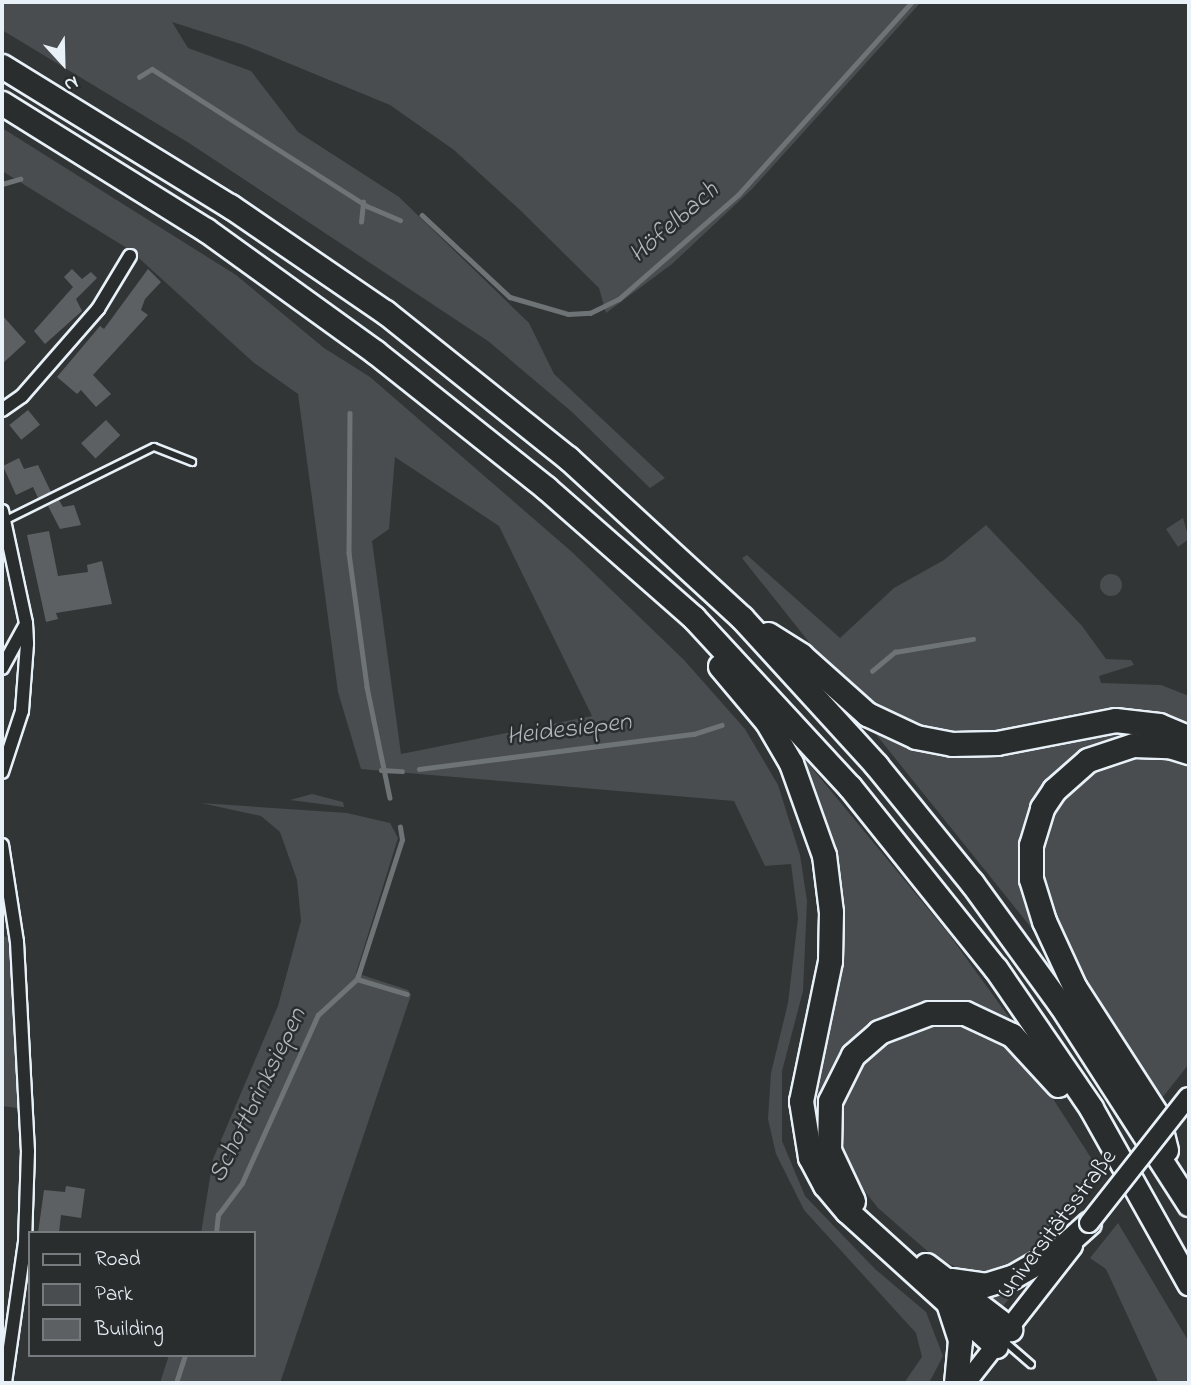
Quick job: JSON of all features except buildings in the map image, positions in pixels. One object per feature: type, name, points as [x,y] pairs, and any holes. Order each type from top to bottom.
[{"type":"highway","points":[[2,66],[230,206],[385,312],[568,458],[742,618],[876,765],[972,883],[1060,1004],[1189,1204]]},
{"type":"highway","points":[[2,103],[164,203],[314,307],[465,421],[622,554],[777,703],[901,847],[1035,1025],[1143,1198],[1189,1283]]},
{"type":"highway","points":[[622,554],[634,580],[751,701],[801,783],[824,855],[831,936],[826,985],[803,1081],[804,1139],[816,1170],[836,1199],[948,1304],[1003,1338]]},
{"type":"highway","points":[[742,618],[802,655],[859,709],[916,737],[952,744],[997,743],[1115,720],[1159,725],[1189,738]]},
{"type":"highway","points":[[1172,1174],[1157,1115],[1075,988],[1048,930],[1030,862],[1042,808],[1070,772],[1088,760],[1133,745],[1169,746],[1189,752]]},
{"type":"highway","points":[[1003,1338],[942,1277],[882,1231],[852,1200],[833,1164],[829,1142],[830,1101],[844,1068],[879,1032],[911,1017],[965,1013],[1012,1035],[1042,1062],[1104,1156],[1143,1198]]},
{"type":"highway","points":[[942,1277],[971,1285],[998,1282],[1059,1250],[1089,1223]]},
{"type":"highway","points":[[948,1304],[960,1340],[956,1383]]},
{"type":"main road","name":"Universitätsstraße","points":[[966,1383],[1189,1096]]},
{"type":"street","points":[[2,410],[22,396],[98,309],[131,256]]},
{"type":"street","points":[[2,772],[24,696],[26,623],[4,516]]},
{"type":"street","points":[[2,668],[26,623]]},
{"type":"street","points":[[2,845],[17,942],[28,1138],[25,1242],[5,1383]]},
{"type":"lane","points":[[4,516],[154,447],[192,462]]},
{"type":"lane","points":[[1003,1338],[1031,1364]]},
{"type":"green space","points":[[2,2],[921,2],[752,189],[672,264],[606,313],[599,288],[520,210],[454,150],[390,105],[244,45],[172,22],[188,48],[251,71],[298,132],[399,197],[529,323],[554,374],[665,478],[650,488],[572,412],[488,341],[189,143],[2,30]]},
{"type":"green space","points":[[2,128],[236,275],[324,348],[370,377],[572,552],[684,660],[745,729],[778,785],[800,855],[807,901],[803,991],[782,1071],[782,1141],[805,1196],[875,1269],[926,1312],[943,1356],[929,1383],[904,1383],[922,1357],[916,1333],[804,1210],[776,1154],[768,1119],[771,1073],[788,1003],[798,918],[791,864],[765,866],[734,801],[361,769],[338,692],[298,394],[253,362],[130,250],[2,171]],"holes":[[[395,457],[499,526],[592,716],[401,754],[372,541],[389,529]]]},
{"type":"green space","points":[[1183,518],[1189,539],[1178,547],[1166,529]]},
{"type":"green space","points":[[986,525],[1082,626],[1106,659],[1131,660],[1134,665],[1099,676],[1101,683],[1161,685],[1189,696],[1189,726],[1134,710],[1083,712],[1009,730],[970,734],[916,726],[881,710],[828,666],[742,558],[747,555],[840,638],[894,588],[944,560]]},
{"type":"green space","points":[[1107,574],[1115,574],[1122,581],[1122,589],[1115,596],[1107,596],[1100,589],[1100,581]]},
{"type":"green space","points":[[866,722],[903,740],[1088,728],[1171,735],[1121,741],[1032,819],[1050,951]]},
{"type":"green space","points":[[788,739],[948,933],[1019,1031],[1048,1091],[1102,1175],[1066,1216],[1063,1227],[1014,1267],[991,1276],[964,1271],[933,1256],[878,1208],[855,1179],[834,1187],[808,1106],[836,934]]},
{"type":"green space","points":[[1135,755],[1177,759],[1189,766],[1189,1064],[1162,1098],[1066,946],[1045,886],[1042,861],[1044,836],[1059,802],[1085,775]]},
{"type":"green space","points":[[312,794],[343,802],[344,807],[290,800]]},
{"type":"green space","points":[[201,803],[347,813],[390,823],[398,838],[356,973],[408,990],[411,995],[280,1383],[160,1383],[168,1357],[256,1357],[256,1231],[201,1231],[213,1159],[278,1006],[301,921],[297,880],[280,832],[261,816]]},
{"type":"green space","points":[[2,936],[13,938],[24,1109],[2,1106]]},
{"type":"green space","points":[[1118,1223],[1189,1342],[1189,1383],[1158,1382],[1106,1269],[1090,1258]]},
{"type":"green space","points":[[1024,1280],[999,1311],[976,1292]]},
{"type":"waterway","name":"Höfelbach","points":[[422,215],[510,297],[568,314],[590,313],[619,299],[738,195],[912,2]]},
{"type":"waterway","name":"Höfelbach","points":[[139,77],[152,69],[367,206],[400,220]]},
{"type":"waterway","name":"Höfelbach","points":[[2,184],[20,179]]},
{"type":"waterway","points":[[361,222],[363,202]]},
{"type":"waterway","points":[[350,413],[349,553],[367,687],[390,798]]},
{"type":"waterway","name":"Heidesiepen","points":[[872,671],[895,652],[973,639]]},
{"type":"waterway","name":"Heidesiepen","points":[[419,769],[694,734],[722,725]]},
{"type":"waterway","name":"Heidesiepen","points":[[381,770],[402,771]]},
{"type":"waterway","name":"Schottbrinksiepen","points":[[216,1231],[218,1215],[242,1183],[318,1015],[357,979],[402,840],[400,827]]},
{"type":"waterway","points":[[357,979],[407,994]]},
{"type":"waterway","name":"Schottbrinksiepen","points":[[176,1383],[184,1357]]}]
